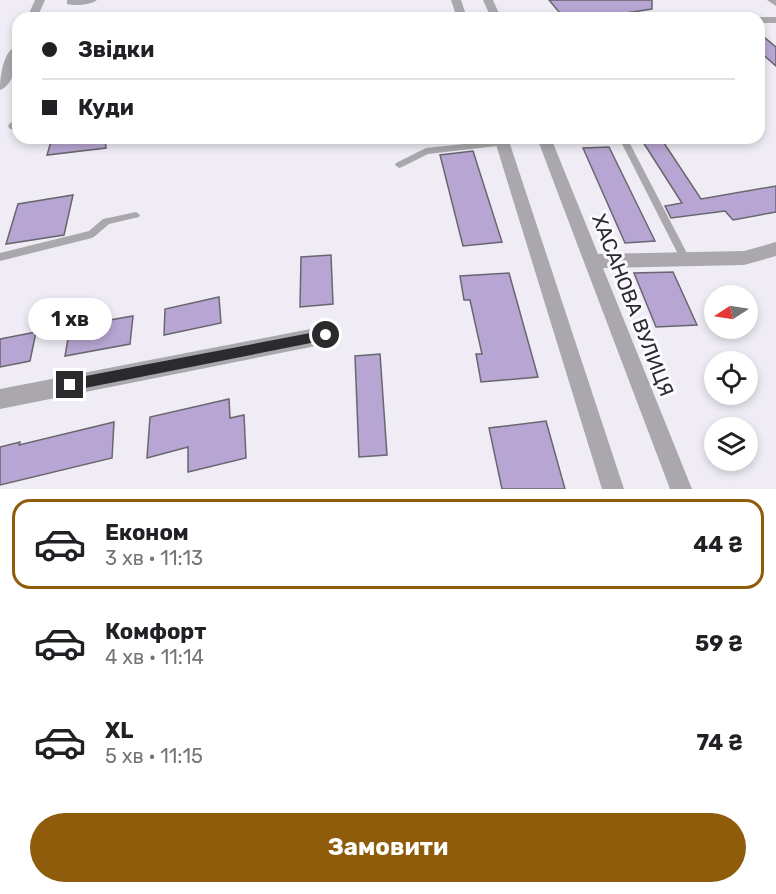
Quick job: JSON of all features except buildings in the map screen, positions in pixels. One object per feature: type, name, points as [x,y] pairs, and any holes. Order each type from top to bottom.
[{"type":"street","points":[[70,2],[92,0]]},
{"type":"street","points":[[772,0],[776,3]]},
{"type":"street","points":[[0,86],[12,61]]},
{"type":"street","points":[[503,144],[613,489]]},
{"type":"street","name":"ХАСАНОВА ВУЛИЦЯ","points":[[546,144],[681,489]]},
{"type":"street","points":[[591,261],[744,258],[776,249]]},
{"type":"street","points":[[0,399],[326,335]]},
{"type":"lane","points":[[399,165],[426,151],[474,144]]},
{"type":"lane","points":[[626,144],[685,259]]},
{"type":"lane","points":[[0,257],[93,234],[106,221],[136,215]]},
{"type":"route","points":[[70,385],[326,335]]}]
